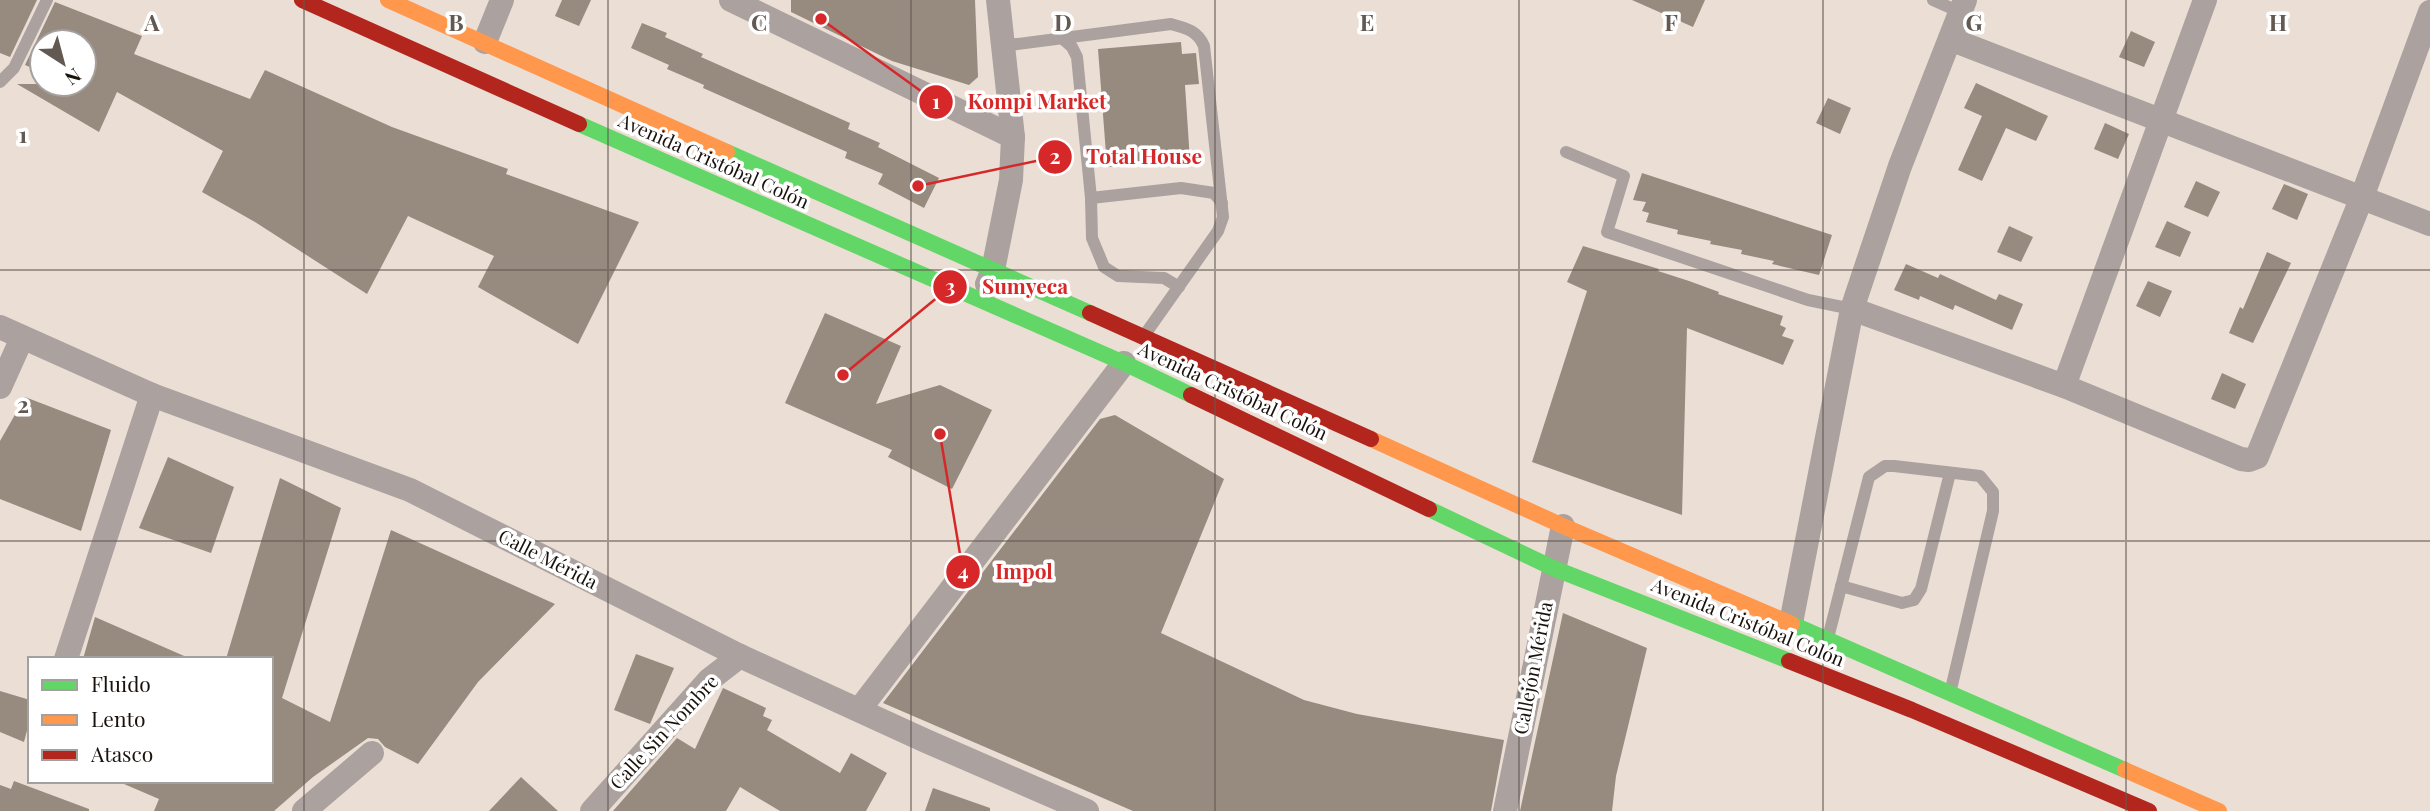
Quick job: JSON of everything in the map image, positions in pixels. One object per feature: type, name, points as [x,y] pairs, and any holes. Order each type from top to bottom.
[{"type":"street","name":"Avenida Cristóbal Colón","points":[[302,0],[752,202],[1124,363],[1553,568],[1912,710],[2148,811]]},
{"type":"street","name":"Avenida Cristóbal Colón","points":[[388,0],[1563,526],[2219,811]]},
{"type":"street","points":[[485,43],[502,0]]},
{"type":"street","points":[[731,0],[778,12],[1013,137]]},
{"type":"street","points":[[981,301],[993,270],[1011,180],[1013,137],[998,0]]},
{"type":"street","points":[[2064,386],[2205,0]]},
{"type":"street","points":[[1791,623],[1852,309],[1896,177],[1962,6]]},
{"type":"street","points":[[1852,309],[2064,386],[2241,459],[2257,457],[2362,197],[2430,12]]},
{"type":"street","points":[[1950,38],[2430,224]]},
{"type":"street","name":"Calle Mérida","points":[[0,327],[152,395],[410,490],[740,656],[1087,811]]},
{"type":"street","points":[[0,387],[22,338]]},
{"type":"street","points":[[859,710],[1124,363]]},
{"type":"street","points":[[67,657],[152,395]]},
{"type":"street","name":"Callejón Mérida","points":[[1505,811],[1563,526]]},
{"type":"street","name":"Calle Sin Nombre","points":[[592,811],[709,680],[740,656]]},
{"type":"street","points":[[304,811],[372,753]]},
{"type":"lane","points":[[0,82],[13,68],[47,0]]},
{"type":"lane","points":[[1933,0],[1962,6]]},
{"type":"lane","points":[[1002,46],[1171,24],[1188,29],[1200,37],[1204,46],[1223,217],[1218,231],[1143,336]]},
{"type":"lane","points":[[1062,38],[1072,47],[1077,57],[1091,198],[1092,238],[1104,267],[1118,276],[1164,278],[1179,287]]},
{"type":"lane","points":[[1566,152],[1624,176],[1607,232],[1808,300],[1852,309]]},
{"type":"lane","points":[[1091,198],[1181,188],[1214,193],[1222,204]]},
{"type":"lane","points":[[1828,639],[1869,477],[1885,466],[1980,476],[1993,492],[1993,511],[1951,693]]},
{"type":"lane","points":[[1842,586],[1902,603],[1914,600],[1921,589],[1950,472]]},
{"type":"building","points":[[0,0],[37,0],[10,57],[0,53]]},
{"type":"building","points":[[562,0],[591,0],[579,26],[555,16]]},
{"type":"building","points":[[791,0],[975,0],[978,77],[969,85],[892,61],[791,12]]},
{"type":"building","points":[[1632,0],[1705,0],[1693,27]]},
{"type":"building","points":[[55,2],[142,36],[134,54],[250,99],[265,70],[392,127],[508,169],[506,174],[639,222],[578,344],[478,287],[494,256],[408,216],[367,294],[255,222],[202,192],[223,151],[117,92],[99,132],[41,98],[98,98],[98,28],[43,28]]},
{"type":"building","points":[[642,23],[667,33],[665,37],[703,54],[701,57],[850,123],[848,129],[880,143],[878,147],[939,178],[924,208],[878,184],[883,174],[845,158],[847,152],[703,88],[704,85],[667,69],[669,65],[631,48]]},
{"type":"building","points":[[2131,31],[2155,42],[2144,67],[2119,57]]},
{"type":"building","points":[[1181,42],[1182,54],[1196,53],[1199,84],[1185,85],[1190,161],[1107,167],[1098,49]]},
{"type":"building","points":[[1976,83],[2048,116],[2036,141],[2006,128],[1982,181],[1958,170],[1982,116],[1964,108]]},
{"type":"building","points":[[17,84],[28,84],[28,90]]},
{"type":"building","points":[[1828,98],[1851,108],[1840,134],[1816,123]]},
{"type":"building","points":[[2105,123],[2129,134],[2118,159],[2094,149]]},
{"type":"building","points":[[1642,173],[1832,235],[1819,275],[1772,264],[1774,261],[1741,254],[1742,250],[1710,244],[1711,241],[1677,234],[1678,230],[1646,222],[1649,213],[1642,211],[1646,202],[1633,200]]},
{"type":"building","points":[[2196,181],[2220,192],[2208,217],[2184,207]]},
{"type":"building","points":[[2284,184],[2308,194],[2297,220],[2272,209]]},
{"type":"building","points":[[2167,221],[2191,232],[2180,257],[2155,247]]},
{"type":"building","points":[[2009,226],[2033,237],[2021,262],[1997,252]]},
{"type":"building","points":[[1583,246],[1659,269],[1658,271],[1719,292],[1718,294],[1783,316],[1780,325],[1786,328],[1782,336],[1794,340],[1783,365],[1687,328],[1682,515],[1532,462],[1587,291],[1567,282]]},
{"type":"building","points":[[2267,252],[2291,263],[2253,343],[2229,333],[2240,307],[2243,309]]},
{"type":"building","points":[[1906,264],[1938,278],[1940,274],[1996,300],[1999,294],[2023,304],[2012,330],[1955,305],[1953,310],[1920,296],[1919,300],[1894,290]]},
{"type":"building","points":[[2148,281],[2172,291],[2160,317],[2136,306]]},
{"type":"building","points":[[825,313],[901,346],[876,404],[940,385],[992,410],[952,489],[888,457],[892,450],[785,403]]},
{"type":"building","points":[[2222,373],[2246,384],[2235,409],[2211,399]]},
{"type":"building","points":[[25,397],[111,430],[81,531],[0,499],[0,441]]},
{"type":"building","points":[[1115,415],[1224,479],[1161,633],[1304,700],[1357,714],[1504,740],[1491,811],[1133,811],[883,703],[1100,419]]},
{"type":"building","points":[[168,457],[234,487],[211,553],[139,528]]},
{"type":"building","points":[[280,478],[341,508],[282,698],[330,722],[391,530],[555,604],[478,682],[418,764],[385,747],[378,739],[368,738],[313,777],[274,811],[154,811],[159,799],[122,783],[273,783],[273,657],[227,657]]},
{"type":"building","points":[[1563,613],[1647,648],[1616,776],[1612,811],[1520,811]]},
{"type":"building","points":[[95,617],[186,657],[84,657]]},
{"type":"building","points":[[636,654],[674,668],[650,724],[614,710]]},
{"type":"building","points":[[723,688],[766,708],[763,716],[772,720],[767,730],[840,773],[851,753],[887,773],[866,811],[780,811],[740,787],[726,811],[613,811],[677,738],[695,749]]},
{"type":"building","points":[[0,691],[28,699],[28,727],[24,742],[0,732]]},
{"type":"building","points":[[521,777],[558,811],[489,811]]},
{"type":"building","points":[[14,781],[89,811],[0,811],[0,785],[11,789]]},
{"type":"building","points":[[933,788],[990,808],[990,811],[925,811]]},
{"type":"traffic: fast","points":[[579,124],[1124,363],[1191,395]]},
{"type":"traffic: fast","points":[[727,152],[1090,313]]},
{"type":"traffic: fast","points":[[1429,509],[1553,568],[1789,661]]},
{"type":"traffic: fast","points":[[1792,624],[2125,770]]},
{"type":"traffic: slow","points":[[388,0],[727,152]]},
{"type":"traffic: slow","points":[[1371,439],[1563,526],[1792,624]]},
{"type":"traffic: slow","points":[[2125,770],[2219,811]]},
{"type":"traffic: jam","points":[[302,0],[579,124]]},
{"type":"traffic: jam","points":[[1090,313],[1371,439]]},
{"type":"traffic: jam","points":[[1191,395],[1429,509]]},
{"type":"traffic: jam","points":[[1789,661],[2149,811]]},
{"type":"place","name":"Kompi Market","points":[[821,19]]},
{"type":"place","name":"Total House","points":[[918,186]]},
{"type":"place","name":"Sumyeca","points":[[843,375]]},
{"type":"place","name":"Impol","points":[[940,434]]}]
